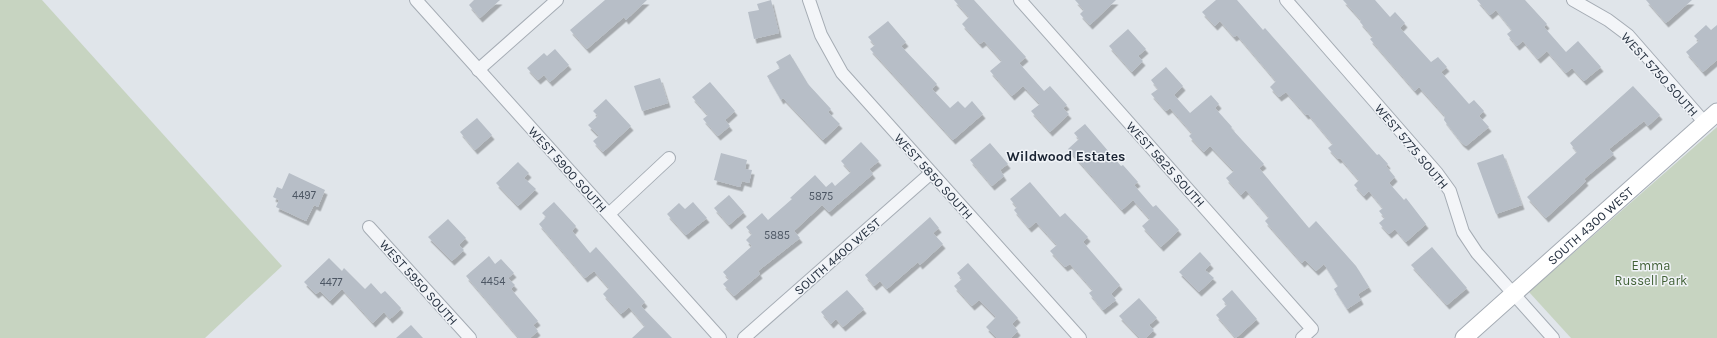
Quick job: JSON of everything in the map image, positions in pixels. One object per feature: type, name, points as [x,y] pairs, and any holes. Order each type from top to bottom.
[{"type":"main road","name":"SOUTH 4300 WEST","points":[[1464,338],[1711,118]]},
{"type":"street","name":"WEST 5900 SOUTH","points":[[416,0],[720,338]]},
{"type":"street","points":[[478,70],[557,0]]},
{"type":"street","name":"WEST 5850 SOUTH","points":[[810,0],[821,35],[842,73],[1080,338]]},
{"type":"street","name":"WEST 5825 SOUTH","points":[[1020,0],[1312,329],[1302,338]]},
{"type":"street","name":"WEST 5775 SOUTH","points":[[1286,0],[1437,173],[1450,191],[1463,232],[1477,253],[1553,338]]},
{"type":"street","name":"WEST 5750 SOUTH","points":[[1573,0],[1608,20],[1628,36],[1711,118]]},
{"type":"street","points":[[609,214],[670,158]]},
{"type":"street","name":"SOUTH 4400 WEST","points":[[744,338],[931,173]]},
{"type":"street","name":"WEST 5950 SOUTH","points":[[369,227],[470,338]]},
{"type":"green space","points":[[0,0],[42,0],[282,266],[205,338],[0,338]]},
{"type":"green space","name":"Emma Russell Park","points":[[1717,127],[1717,338],[1571,338],[1529,292]]},
{"type":"building","points":[[474,0],[500,0],[480,18],[469,5]]},
{"type":"building","points":[[605,0],[647,0],[626,20],[624,17],[587,49],[570,30]]},
{"type":"building","points":[[771,0],[779,33],[754,39],[748,12],[759,10],[757,4]]},
{"type":"building","points":[[954,0],[974,0],[1026,57],[1019,63],[1044,91],[1050,86],[1067,105],[1063,108],[1069,114],[1050,132],[1031,111],[1040,104],[1023,86],[1012,96],[990,71],[1002,61],[984,41],[980,44],[962,24],[969,17]]},
{"type":"building","points":[[1075,0],[1116,0],[1090,25],[1080,14],[1084,10]]},
{"type":"building","points":[[1216,0],[1237,0],[1263,30],[1265,28],[1377,155],[1379,154],[1388,164],[1386,166],[1395,177],[1389,183],[1404,200],[1406,198],[1426,224],[1406,242],[1395,229],[1389,234],[1379,223],[1385,218],[1379,211],[1383,208],[1369,191],[1364,196],[1354,185],[1359,180],[1340,158],[1338,159],[1328,148],[1333,144],[1308,114],[1306,115],[1286,92],[1279,97],[1270,87],[1276,81],[1237,35],[1234,37],[1220,21],[1215,26],[1202,12]]},
{"type":"building","points":[[1343,0],[1375,0],[1390,17],[1395,12],[1405,23],[1400,28],[1431,62],[1438,57],[1447,67],[1441,72],[1469,104],[1474,100],[1484,111],[1479,116],[1489,127],[1466,146],[1461,142],[1444,120],[1445,116],[1419,87],[1415,91],[1370,39],[1373,37],[1360,22],[1361,20]]},
{"type":"building","points":[[1477,0],[1525,0],[1547,24],[1544,27],[1566,52],[1578,41],[1601,67],[1584,81],[1572,68],[1566,73],[1547,51],[1538,59],[1523,41],[1517,46],[1507,34],[1512,30],[1496,10],[1490,15]]},
{"type":"building","points":[[1646,0],[1692,0],[1666,23]]},
{"type":"building","points":[[888,21],[906,42],[901,46],[937,84],[932,89],[950,108],[958,101],[965,108],[972,101],[983,114],[953,140],[870,49],[875,45],[868,37]]},
{"type":"building","points":[[1706,25],[1711,30],[1717,25],[1717,60],[1703,72],[1686,52],[1699,41],[1694,36]]},
{"type":"building","points":[[1128,29],[1146,49],[1138,56],[1143,61],[1132,72],[1109,46]]},
{"type":"building","points":[[555,49],[569,65],[550,82],[544,75],[538,80],[527,68],[544,53],[547,56]]},
{"type":"building","points":[[790,54],[808,84],[831,109],[828,112],[840,124],[823,140],[783,98],[781,100],[767,76],[780,68],[776,62]]},
{"type":"building","points":[[1166,67],[1183,86],[1174,95],[1190,113],[1211,95],[1219,104],[1215,108],[1264,164],[1259,168],[1309,228],[1316,221],[1356,266],[1369,287],[1358,294],[1361,300],[1347,309],[1334,289],[1338,286],[1324,264],[1316,271],[1305,260],[1302,263],[1265,221],[1269,217],[1246,190],[1241,195],[1226,178],[1234,171],[1210,146],[1204,152],[1189,136],[1192,133],[1170,108],[1166,111],[1151,94],[1158,89],[1151,80]]},
{"type":"building","points":[[660,78],[668,103],[642,111],[634,86]]},
{"type":"building","points":[[710,82],[735,111],[725,120],[730,126],[718,136],[703,119],[708,115],[692,97]]},
{"type":"building","points":[[1633,86],[1660,115],[1648,126],[1644,121],[1609,149],[1614,154],[1584,179],[1586,181],[1546,218],[1527,197],[1577,152],[1570,143]]},
{"type":"building","points":[[606,99],[631,126],[603,152],[593,141],[599,136],[588,125],[598,116],[593,111]]},
{"type":"building","points":[[477,118],[492,135],[475,150],[460,132]]},
{"type":"building","points":[[1085,124],[1121,166],[1123,165],[1138,182],[1134,185],[1153,207],[1156,205],[1179,230],[1161,247],[1142,226],[1150,219],[1133,200],[1122,210],[1068,149],[1079,139],[1074,133]]},
{"type":"building","points":[[861,142],[879,161],[869,169],[873,174],[829,212],[822,205],[794,231],[800,238],[758,271],[760,274],[734,296],[723,284],[729,279],[723,272],[752,246],[746,240],[752,234],[746,227],[762,213],[768,220],[792,199],[790,198],[815,175],[826,187],[832,182],[835,186],[851,172],[841,161]]},
{"type":"building","points":[[990,143],[1008,164],[1000,170],[1004,176],[992,186],[970,160]]},
{"type":"building","points":[[721,153],[747,160],[745,169],[752,170],[749,183],[742,181],[740,187],[714,180]]},
{"type":"building","points":[[1503,154],[1522,205],[1496,214],[1477,163]]},
{"type":"building","points":[[518,162],[529,173],[524,178],[536,189],[518,206],[496,183]]},
{"type":"building","points":[[289,173],[325,190],[318,207],[314,205],[306,221],[276,207],[279,200],[273,197],[277,187],[282,189]]},
{"type":"building","points":[[1030,182],[1060,217],[1065,213],[1088,237],[1083,242],[1120,285],[1111,294],[1116,300],[1103,310],[1089,293],[1093,290],[1070,264],[1065,267],[1050,251],[1057,245],[1036,222],[1029,228],[1014,210],[1017,207],[1010,199]]},
{"type":"building","points":[[729,195],[744,212],[729,225],[714,208]]},
{"type":"building","points":[[554,202],[576,226],[572,231],[590,253],[596,247],[645,302],[641,306],[672,338],[632,338],[645,326],[629,307],[621,314],[603,294],[609,288],[594,271],[585,278],[539,224],[546,217],[542,213]]},
{"type":"building","points":[[693,202],[707,218],[686,235],[667,214],[679,203],[685,209]]},
{"type":"building","points":[[930,217],[939,228],[933,233],[943,244],[920,265],[918,262],[887,289],[880,281],[874,286],[865,275]]},
{"type":"building","points":[[448,219],[466,238],[459,245],[464,250],[452,261],[428,237]]},
{"type":"building","points":[[1432,247],[1467,288],[1447,305],[1411,265]]},
{"type":"building","points":[[1200,252],[1211,264],[1205,270],[1214,278],[1199,292],[1179,272]]},
{"type":"building","points":[[489,256],[495,264],[501,259],[514,273],[508,278],[515,285],[511,289],[538,321],[533,325],[538,331],[530,338],[519,338],[466,276]]},
{"type":"building","points":[[329,258],[342,271],[344,268],[365,289],[371,283],[381,294],[385,291],[401,308],[399,311],[390,319],[384,312],[373,323],[342,289],[330,301],[320,291],[316,294],[304,282]]},
{"type":"building","points":[[968,263],[1018,318],[1012,324],[1018,331],[1011,338],[997,338],[986,327],[996,317],[979,300],[972,306],[954,286],[962,279],[957,273]]},
{"type":"building","points":[[847,290],[864,309],[843,327],[836,319],[831,324],[821,312]]},
{"type":"building","points":[[1232,290],[1257,319],[1236,338],[1216,315],[1227,305],[1222,299]]},
{"type":"building","points":[[1139,298],[1157,318],[1149,325],[1154,330],[1146,338],[1140,338],[1119,316]]},
{"type":"building","points":[[411,325],[423,338],[396,338]]},
{"type":"district","name":"Wildwood Estates","points":[[1066,156]]}]
